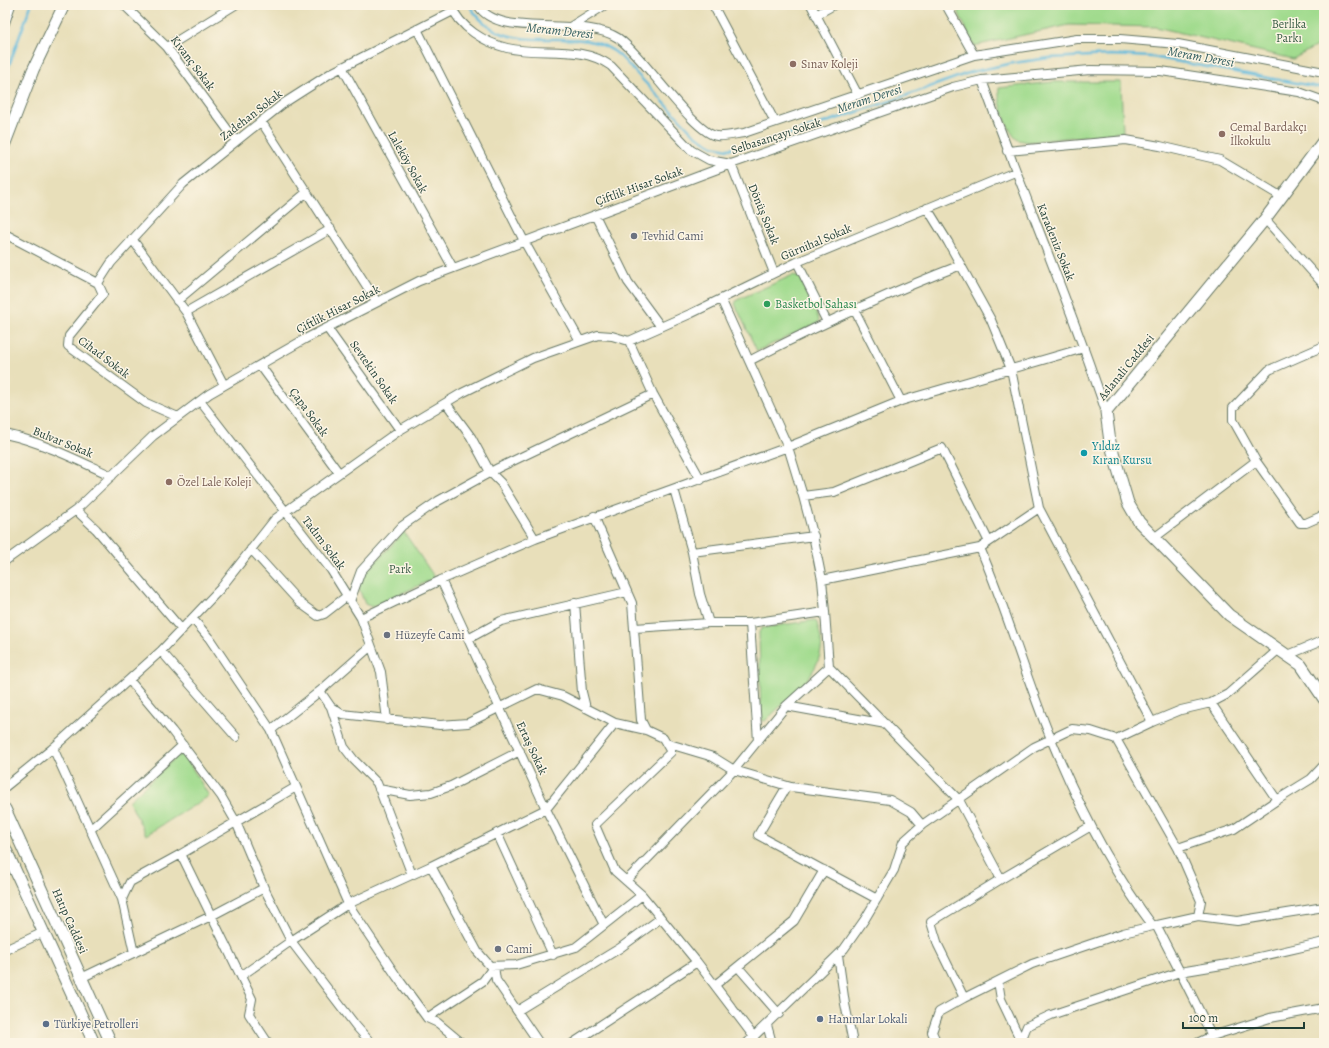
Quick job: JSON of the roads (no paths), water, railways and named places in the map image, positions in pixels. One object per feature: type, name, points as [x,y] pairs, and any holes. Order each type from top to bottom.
[{"type":"street","points":[[5,23],[11,5]]},
{"type":"street","points":[[5,143],[32,70],[64,5]]},
{"type":"street","name":"Kıvanç Sokak","points":[[124,5],[167,47],[236,141]]},
{"type":"street","points":[[167,47],[235,5]]},
{"type":"street","points":[[478,5],[481,11],[503,22],[529,26],[570,27],[601,30],[618,38],[633,52],[697,125],[716,136],[744,134],[974,55],[1077,39],[1120,39],[1178,44],[1324,72]]},
{"type":"street","points":[[570,27],[605,5]]},
{"type":"street","points":[[713,5],[776,122]]},
{"type":"street","points":[[811,5],[858,95]]},
{"type":"street","points":[[816,15],[834,5]]},
{"type":"street","points":[[946,5],[974,55]]},
{"type":"street","name":"Zadehan Sokak","points":[[98,283],[111,263],[183,184],[284,103],[342,67],[417,29],[452,8]]},
{"type":"street","name":"Selbasançayı Sokak","points":[[452,8],[467,28],[485,40],[508,48],[587,54],[600,58],[611,66],[691,150],[708,160],[731,164],[953,86],[982,80],[1090,70],[1161,72],[1299,92],[1324,101]]},
{"type":"street","points":[[417,29],[524,241],[580,341]]},
{"type":"street","name":"Laleköy Sokak","points":[[342,67],[453,268]]},
{"type":"street","name":"Karadeniz Sokak","points":[[982,80],[1007,151],[1084,348],[1106,412]]},
{"type":"street","points":[[262,121],[377,302]]},
{"type":"street","points":[[1007,151],[1126,140],[1220,160],[1282,197]]},
{"type":"street","name":"Aslanali Caddesi","points":[[1324,140],[1265,219],[1106,412],[1110,442],[1128,503],[1139,522],[1229,615],[1301,665],[1324,699]]},
{"type":"street","name":"Çiftlik Hisar Sokak","points":[[5,561],[76,510],[153,436],[200,401],[260,364],[419,281],[731,164]]},
{"type":"street","name":"Dönüş Sokak","points":[[731,164],[774,273]]},
{"type":"street","name":"Gürnihal Sokak","points":[[629,341],[797,262],[1015,172]]},
{"type":"street","points":[[177,301],[307,192]]},
{"type":"street","points":[[927,208],[961,265],[991,320],[1011,369],[1039,508],[1152,722]]},
{"type":"street","points":[[595,215],[628,282],[661,327]]},
{"type":"street","points":[[1265,219],[1324,285]]},
{"type":"street","points":[[186,312],[331,229]]},
{"type":"street","points":[[5,234],[98,283]]},
{"type":"street","points":[[132,239],[186,312],[224,385]]},
{"type":"street","points":[[797,262],[827,322]]},
{"type":"street","points":[[749,361],[854,309],[894,291],[961,265]]},
{"type":"street","name":"Cihad Sokak","points":[[98,283],[104,294],[69,336],[68,346],[146,403],[178,417]]},
{"type":"street","points":[[721,298],[788,447],[803,496],[814,536],[822,580],[829,667],[959,800],[1001,879]]},
{"type":"street","points":[[854,309],[901,401]]},
{"type":"street","name":"Sevtekin Sokak","points":[[328,328],[400,430]]},
{"type":"street","points":[[5,788],[130,681],[161,651],[193,619],[276,519],[400,430],[446,403],[534,358],[598,334],[629,341],[653,394],[701,480]]},
{"type":"street","points":[[1324,346],[1270,370],[1232,408],[1233,420],[1256,461],[1300,523],[1306,523],[1324,515]]},
{"type":"street","points":[[361,618],[441,580],[535,539],[594,516],[701,480],[788,447],[901,401],[1084,348]]},
{"type":"street","name":"Çapa Sokak","points":[[260,364],[339,474]]},
{"type":"street","points":[[251,549],[300,603],[318,616],[324,614],[349,599],[361,571],[402,526],[438,501],[490,472],[653,394]]},
{"type":"street","name":"Tadım Sokak","points":[[200,401],[331,570],[361,618],[370,646],[381,672],[387,720]]},
{"type":"street","points":[[446,403],[471,437],[490,472],[501,483],[535,539]]},
{"type":"street","name":"Bulvar Sokak","points":[[5,434],[17,436],[73,458],[112,476]]},
{"type":"street","points":[[803,496],[834,492],[942,448],[989,542]]},
{"type":"street","points":[[1154,538],[1256,461]]},
{"type":"street","points":[[674,489],[692,552],[700,594],[709,623]]},
{"type":"street","points":[[822,580],[980,548],[1039,508]]},
{"type":"street","points":[[76,510],[96,529],[182,630]]},
{"type":"street","points":[[594,516],[632,603],[641,720],[646,730]]},
{"type":"street","points":[[692,552],[814,536]]},
{"type":"street","points":[[980,548],[999,593],[1051,739],[1091,826],[1135,901],[1154,925],[1180,972],[1212,1036]]},
{"type":"street","name":"Ertaş Sokak","points":[[441,580],[546,809],[604,925]]},
{"type":"street","points":[[468,639],[501,621],[627,592]]},
{"type":"street","points":[[575,603],[582,692],[586,708]]},
{"type":"street","points":[[634,628],[709,623],[750,623],[825,612]]},
{"type":"street","points":[[193,619],[209,638],[271,730],[348,904],[427,1018],[438,1023],[462,1043]]},
{"type":"street","points":[[750,623],[758,741]]},
{"type":"street","points":[[1116,739],[1181,710],[1211,703],[1228,694],[1283,652],[1324,640]]},
{"type":"street","points":[[271,730],[320,691],[370,646]]},
{"type":"street","points":[[161,651],[236,737]]},
{"type":"street","points":[[626,881],[734,770],[786,706],[829,667]]},
{"type":"street","points":[[130,681],[183,745],[221,796],[236,822],[264,888],[290,941],[371,1043]]},
{"type":"street","points":[[331,707],[342,714],[387,720],[440,724],[468,723],[499,706],[537,689],[563,696],[615,723],[646,730],[663,738],[671,752],[595,825],[615,871],[642,895],[697,962],[754,1037]]},
{"type":"street","points":[[320,691],[331,707],[344,747],[354,760],[377,782],[412,875]]},
{"type":"street","points":[[1211,703],[1277,800]]},
{"type":"street","points":[[786,706],[886,724]]},
{"type":"street","points":[[241,976],[290,941],[348,904],[431,866],[546,809],[615,723]]},
{"type":"street","points":[[747,1043],[779,1014],[838,955],[865,919],[894,870],[903,842],[922,825],[1034,747],[1072,729],[1091,731],[1116,739],[1178,848],[1201,901],[1198,916]]},
{"type":"street","points":[[666,743],[713,757],[734,770],[787,786],[890,800],[911,812],[922,825]]},
{"type":"street","points":[[90,830],[183,745]]},
{"type":"street","points":[[53,748],[122,899],[134,953]]},
{"type":"street","points":[[379,789],[410,795],[431,793],[451,786],[520,751]]},
{"type":"street","points":[[1178,848],[1234,828],[1311,779],[1324,765]]},
{"type":"street","points":[[787,786],[758,835],[877,899]]},
{"type":"street","points":[[122,899],[130,882],[296,787]]},
{"type":"street","name":"Hatıp Caddesi","points":[[5,809],[111,1043]]},
{"type":"street","points":[[964,998],[938,945],[931,922],[1091,826]]},
{"type":"street","points":[[497,833],[553,955]]},
{"type":"street","points":[[5,848],[94,1043]]},
{"type":"street","points":[[181,854],[252,999],[249,1014],[268,1043]]},
{"type":"street","points":[[431,866],[477,951],[490,966],[516,965],[576,947],[642,895]]},
{"type":"street","points":[[714,985],[794,921],[824,870]]},
{"type":"street","points":[[81,978],[211,916],[264,888]]},
{"type":"street","points":[[937,1043],[932,1032],[939,1012],[1032,964],[1123,933],[1198,916],[1237,921],[1324,907]]},
{"type":"street","points":[[517,1012],[620,948],[661,918]]},
{"type":"street","points":[[5,950],[44,932]]},
{"type":"street","points":[[1021,1042],[1027,1026],[1051,1015],[1180,972],[1228,964],[1324,942]]},
{"type":"street","points":[[838,955],[845,1004],[853,1043]]},
{"type":"street","points":[[573,1043],[697,962]]},
{"type":"street","points":[[427,1018],[484,980],[494,966]]},
{"type":"street","points":[[494,966],[496,980],[539,1043]]},
{"type":"street","points":[[738,967],[779,1014]]},
{"type":"street","points":[[998,981],[1001,999],[1021,1042]]},
{"type":"street","points":[[1197,1043],[1212,1036],[1223,1034],[1270,1018],[1324,1008]]},
{"type":"street","points":[[767,1025],[772,1043]]},
{"type":"waterway","name":"Meram Deresi","points":[[5,76],[31,5]]},
{"type":"waterway","name":"Meram Deresi","points":[[469,5],[485,24],[503,34],[523,38],[583,40],[603,45],[620,56],[695,135],[713,146],[728,149],[745,147],[796,132],[894,100],[971,72],[1013,63],[1049,58],[1111,55],[1152,57],[1324,88]]},
{"type":"place","name":"Sınav Koleji","points":[[793,64]]},
{"type":"place","name":"Cemal Bardakçı İlkokulu","points":[[1222,134]]},
{"type":"place","name":"Tevhid Cami","points":[[634,236]]},
{"type":"place","name":"Basketbol Sahası","points":[[767,304]]},
{"type":"place","name":"Yıldız Kıran Kursu","points":[[1084,453]]},
{"type":"place","name":"Özel Lale Koleji","points":[[169,482]]},
{"type":"place","name":"Hüzeyfe Cami","points":[[387,635]]},
{"type":"place","name":"Cami","points":[[498,949]]},
{"type":"place","name":"Hanımlar Lokali","points":[[820,1019]]},
{"type":"place","name":"Türkiye Petrolleri","points":[[46,1024]]},
{"type":"park label","name":"Berlika Parkı","points":[[1289,31]]},
{"type":"park label","name":"Park","points":[[400,569]]}]
